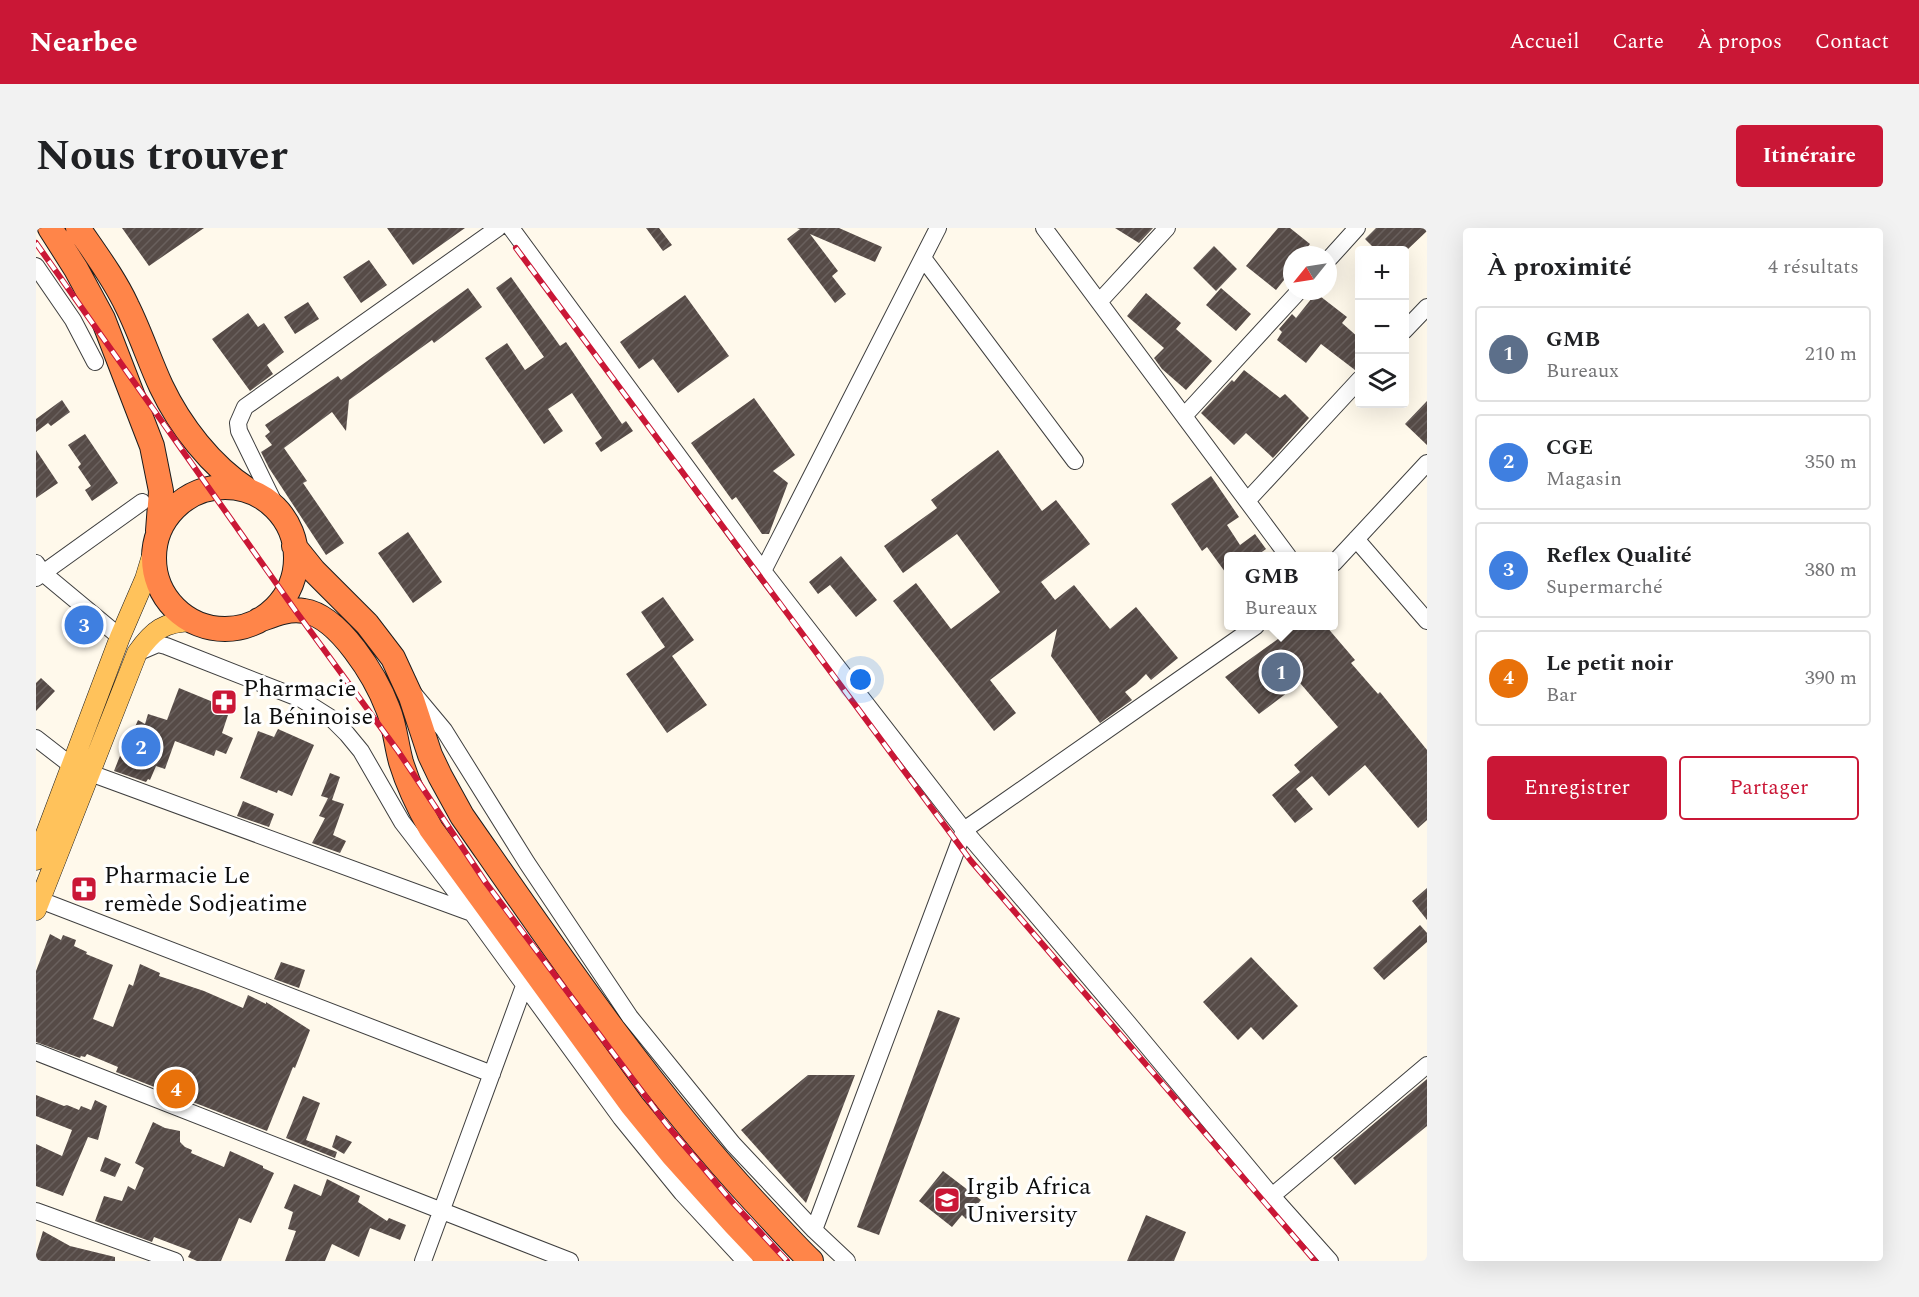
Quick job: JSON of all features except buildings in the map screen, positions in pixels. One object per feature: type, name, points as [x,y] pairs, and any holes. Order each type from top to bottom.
[{"type":"highway","points":[[50,228],[76,269],[103,319],[152,446],[161,491],[154,564],[161,588],[176,609],[192,621],[202,625],[221,629],[241,627],[284,612],[306,611],[319,616],[345,638],[369,671],[381,693],[393,725],[405,774],[431,829],[632,1105],[672,1154],[770,1261]]},
{"type":"highway","points":[[78,228],[104,266],[127,306],[161,386],[177,414],[222,471],[268,502],[280,514],[289,529],[294,546],[295,563],[289,589],[275,609],[259,620]]},
{"type":"highway","points":[[156,541],[165,520],[173,509],[195,494],[210,489],[227,488],[253,494]]},
{"type":"highway","points":[[294,546],[314,571],[367,624],[393,658],[405,683],[430,755],[440,776],[462,816],[506,880],[669,1102],[721,1165],[811,1261]]},
{"type":"main road","points":[[38,905],[120,637],[145,579],[156,541]]},
{"type":"main road","points":[[36,860],[136,653],[163,627],[172,622],[192,621]]},
{"type":"street","points":[[280,514],[239,430],[238,423],[245,407],[498,228]]},
{"type":"street","points":[[511,228],[764,571],[964,830],[1272,1197],[1330,1261]]},
{"type":"street","points":[[764,571],[938,228]]},
{"type":"street","points":[[1044,228],[1285,552]]},
{"type":"street","points":[[1099,302],[1167,228]]},
{"type":"street","points":[[1337,250],[1357,228]]},
{"type":"street","points":[[923,258],[1075,461]]},
{"type":"street","points":[[36,266],[73,320],[95,362]]},
{"type":"street","points":[[1184,416],[1291,300]]},
{"type":"street","points":[[1409,326],[1427,307]]},
{"type":"street","points":[[1247,501],[1355,383]]},
{"type":"street","points":[[1338,559],[1427,463]]},
{"type":"street","points":[[120,637],[38,571],[142,502]]},
{"type":"street","points":[[1356,539],[1427,621]]},
{"type":"street","points":[[814,1230],[964,830],[1250,630]]},
{"type":"street","points":[[136,653],[158,644],[166,646],[300,699],[331,718],[361,751],[402,822],[472,913],[609,1102],[682,1193],[745,1261]]},
{"type":"street","points":[[405,683],[444,730],[527,863],[612,991],[656,1050],[733,1144],[814,1230],[847,1261]]},
{"type":"street","points":[[36,738],[81,769],[472,913]]},
{"type":"street","points":[[506,880],[527,863]]},
{"type":"street","points":[[38,905],[492,1074]]},
{"type":"street","points":[[423,1261],[524,986]]},
{"type":"street","points":[[36,1052],[570,1261]]},
{"type":"street","points":[[1272,1197],[1427,1065]]},
{"type":"street","points":[[36,1211],[175,1261]]},
{"type":"railway","points":[[36,243],[295,610],[398,751],[486,883],[667,1125],[734,1204],[787,1261]]},
{"type":"railway","points":[[516,248],[971,861],[1315,1261]]},
{"type":"place","name":"Reflex Qualité","points":[[84,625]]},
{"type":"place","name":"GMB","points":[[1281,672]]},
{"type":"place","name":"Pharmacie la Béninoise","points":[[224,702]]},
{"type":"place","name":"CGE","points":[[141,747]]},
{"type":"place","name":"Pharmacie Le remède Sodjeatime","points":[[84,889]]},
{"type":"place","name":"Le petit noir","points":[[176,1089]]},
{"type":"place","name":"Irgib Africa University","points":[[947,1200]]}]
